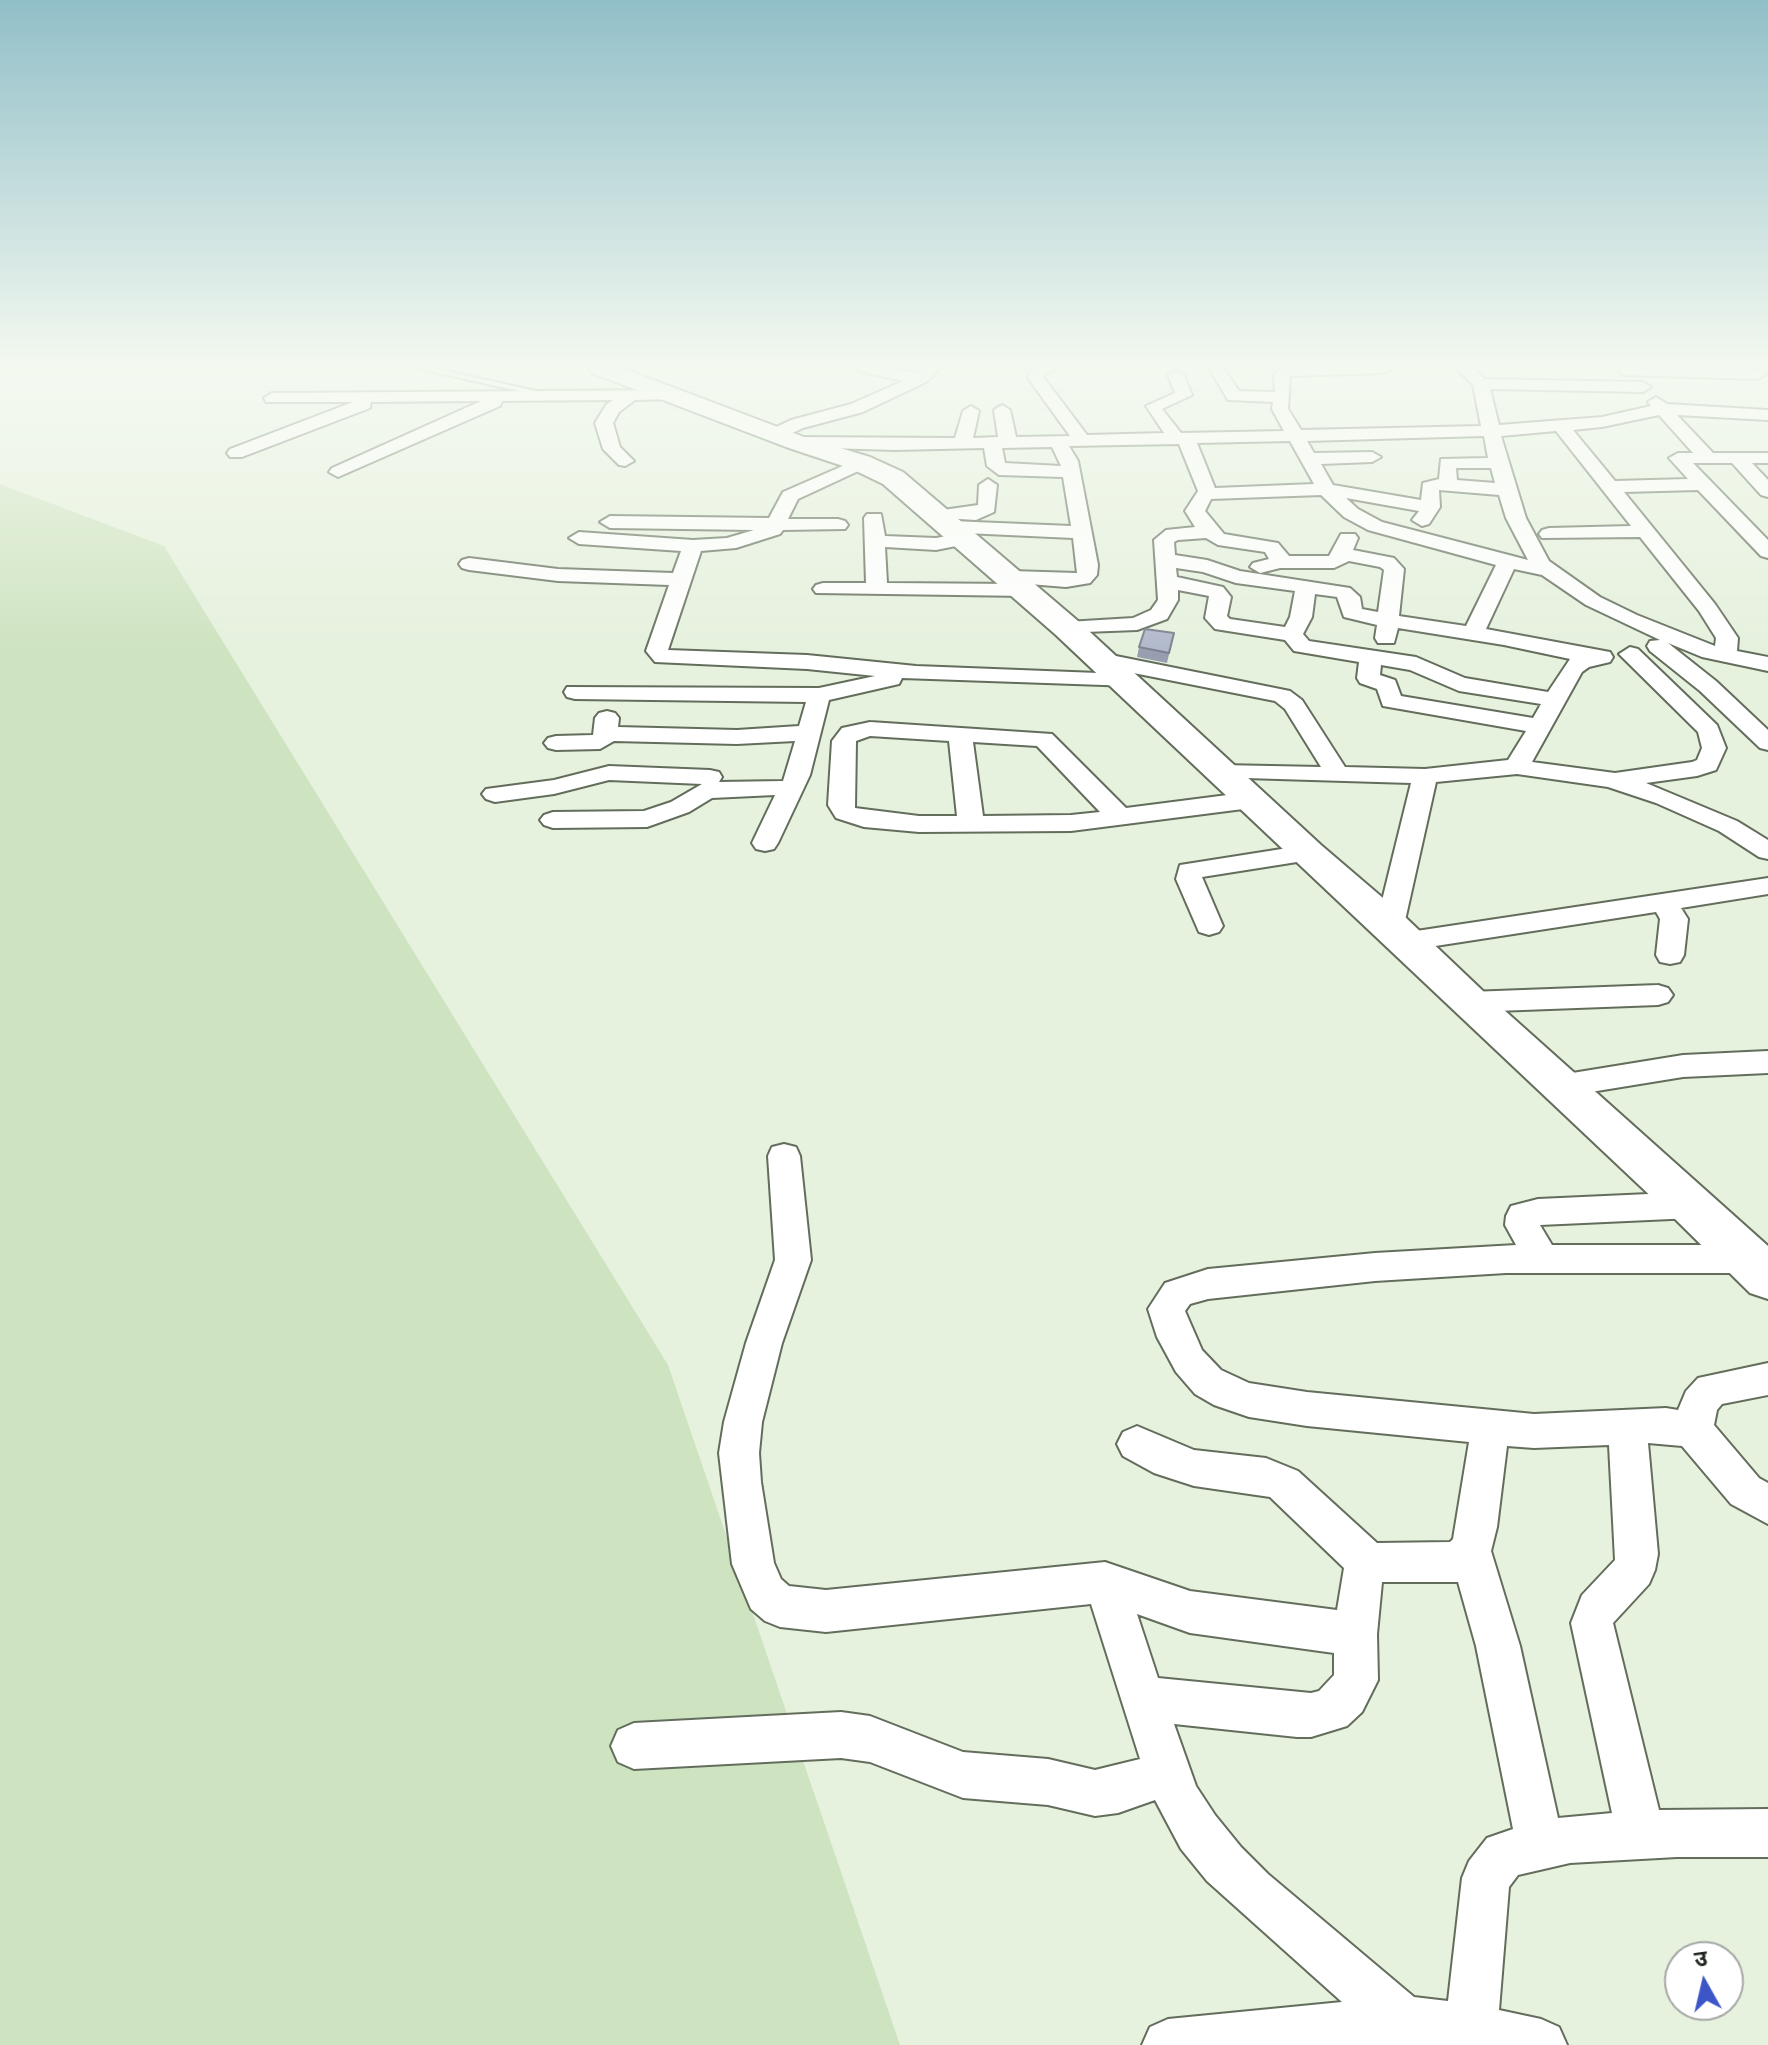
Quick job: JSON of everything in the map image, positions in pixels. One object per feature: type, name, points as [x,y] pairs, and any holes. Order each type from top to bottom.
[{"type":"street","points":[[338,472],[357,463]]},
{"type":"street","points":[[858,463],[877,470],[947,531],[1018,584],[1758,1268]]},
{"type":"street","points":[[996,463],[1005,471],[1070,472]]},
{"type":"street","points":[[823,589],[957,589],[1083,579],[1087,575],[1088,565],[1069,463]]},
{"type":"street","points":[[1194,463],[1206,486],[1206,494],[1195,511],[1209,532],[1224,541],[1271,547],[1278,553],[1280,562]]},
{"type":"street","points":[[1312,463],[1326,489],[1357,518],[1399,535],[1546,570]]},
{"type":"street","points":[[1447,463],[1448,485]]},
{"type":"street","points":[[1499,463],[1520,527],[1535,557],[1546,570],[1667,642],[1768,664]]},
{"type":"street","points":[[1592,463],[1716,619],[1727,638],[1725,656]]},
{"type":"street","points":[[1683,463],[1768,552]]},
{"type":"street","points":[[1742,463],[1768,491]]},
{"type":"street","points":[[838,525],[778,524],[582,530],[693,546],[729,544],[766,534],[778,524],[790,496],[877,470]]},
{"type":"street","points":[[1611,487],[1702,484]]},
{"type":"street","points":[[947,531],[982,512],[989,504],[988,485]]},
{"type":"street","points":[[1399,535],[1419,523],[1431,507],[1430,487],[1448,485],[1507,490]]},
{"type":"street","points":[[1206,494],[1326,489],[1431,507]]},
{"type":"street","points":[[874,518],[877,590]]},
{"type":"street","points":[[1343,592],[1345,571],[1341,557],[1357,518]]},
{"type":"street","points":[[1739,522],[1768,521]]},
{"type":"street","points":[[947,531],[957,589]]},
{"type":"street","points":[[876,541],[947,531],[1081,532]]},
{"type":"street","points":[[1549,534],[1644,531]]},
{"type":"street","points":[[1067,628],[1148,621],[1166,605],[1163,545],[1167,537],[1209,532]]},
{"type":"street","points":[[693,546],[661,636],[658,655],[671,659],[807,662],[916,673],[1112,671],[1282,696],[1294,705],[1337,773]]},
{"type":"street","points":[[1251,579],[1259,567],[1280,562],[1316,564],[1341,557],[1380,560],[1392,565],[1393,588],[1388,620],[1377,660],[1368,678],[1387,685],[1391,701],[1541,726]]},
{"type":"street","points":[[1473,633],[1508,561]]},
{"type":"street","points":[[1166,571],[1195,563],[1251,579],[1343,592],[1350,597],[1354,615],[1473,633],[1593,658]]},
{"type":"street","points":[[469,564],[558,575],[683,579]]},
{"type":"street","points":[[1166,571],[1216,591],[1221,597],[1216,618],[1223,624],[1292,635],[1302,646],[1428,667],[1459,684],[1556,700]]},
{"type":"street","points":[[1292,635],[1301,617],[1306,587]]},
{"type":"street","points":[[1517,767],[1573,668],[1593,658],[1630,654],[1667,642]]},
{"type":"street","points":[[1667,642],[1768,743]]},
{"type":"street","points":[[1612,780],[1697,769],[1707,765],[1714,748],[1709,730],[1630,654]]},
{"type":"street","points":[[575,692],[819,695],[916,673]]},
{"type":"street","points":[[556,743],[600,742],[606,734],[610,692]]},
{"type":"street","points":[[765,843],[792,788],[819,695]]},
{"type":"street","points":[[1119,816],[1044,739],[870,729],[850,733],[844,741],[841,805],[845,813],[864,819],[971,825],[1071,823],[1251,800]]},
{"type":"street","points":[[606,734],[728,737],[810,733]]},
{"type":"street","points":[[960,736],[971,825]]},
{"type":"street","points":[[553,820],[647,819],[680,807],[707,784],[728,737]]},
{"type":"street","points":[[1221,772],[1425,776],[1517,767],[1612,780],[1696,811],[1768,851]]},
{"type":"street","points":[[495,794],[554,787],[609,773],[728,788],[792,788]]},
{"type":"street","points":[[1396,934],[1425,776]]},
{"type":"street","points":[[1209,926],[1189,879],[1189,871],[1210,865],[1307,853]]},
{"type":"street","points":[[1396,934],[1664,903],[1768,886]]},
{"type":"street","points":[[1664,903],[1674,919],[1670,955]]},
{"type":"street","points":[[1469,1002],[1658,995]]},
{"type":"street","points":[[1560,1086],[1683,1066],[1768,1062]]},
{"type":"street","points":[[784,1156],[793,1260],[764,1343],[743,1422],[739,1453],[753,1564],[766,1594],[780,1606],[826,1611],[1105,1582],[1190,1612],[1355,1634]]},
{"type":"street","points":[[1542,1258],[1522,1225],[1523,1216],[1538,1212],[1693,1205]]},
{"type":"street","points":[[1758,1268],[1542,1258],[1375,1267],[1229,1280],[1178,1293],[1166,1309],[1175,1337],[1189,1361],[1208,1382],[1227,1393],[1249,1400],[1307,1409],[1490,1427],[1575,1431],[1666,1425],[1693,1431],[1708,1444],[1745,1491],[1768,1505]]},
{"type":"street","points":[[1693,1431],[1699,1403],[1711,1390],[1768,1379]]},
{"type":"street","points":[[1627,1426],[1637,1554],[1634,1570],[1597,1610],[1592,1623],[1641,1835]]},
{"type":"street","points":[[1490,1427],[1477,1527],[1470,1551],[1498,1646],[1540,1844]]},
{"type":"street","points":[[1137,1444],[1168,1460],[1194,1468],[1266,1476],[1284,1484],[1370,1564]]},
{"type":"street","points":[[1142,1698],[1297,1715],[1331,1710],[1346,1696],[1356,1680],[1355,1634],[1362,1575],[1370,1564],[1389,1561],[1457,1562],[1470,1551]]},
{"type":"street","points":[[1105,1582],[1168,1773],[1185,1811],[1224,1864],[1403,2021]]},
{"type":"street","points":[[634,1746],[841,1735],[870,1739],[963,1775],[1048,1782],[1095,1793],[1118,1790],[1168,1773]]},
{"type":"street","points":[[1471,2030],[1486,1878],[1504,1855],[1540,1844],[1641,1835],[1768,1833]]},
{"type":"street","points":[[1168,2045],[1403,2021],[1471,2030],[1541,2045]]},
{"type":"green space","points":[[0,484],[164,546],[668,1365],[900,2045],[0,2045]]},
{"type":"building","points":[[1145,629],[1174,633],[1169,653],[1139,647]]}]
